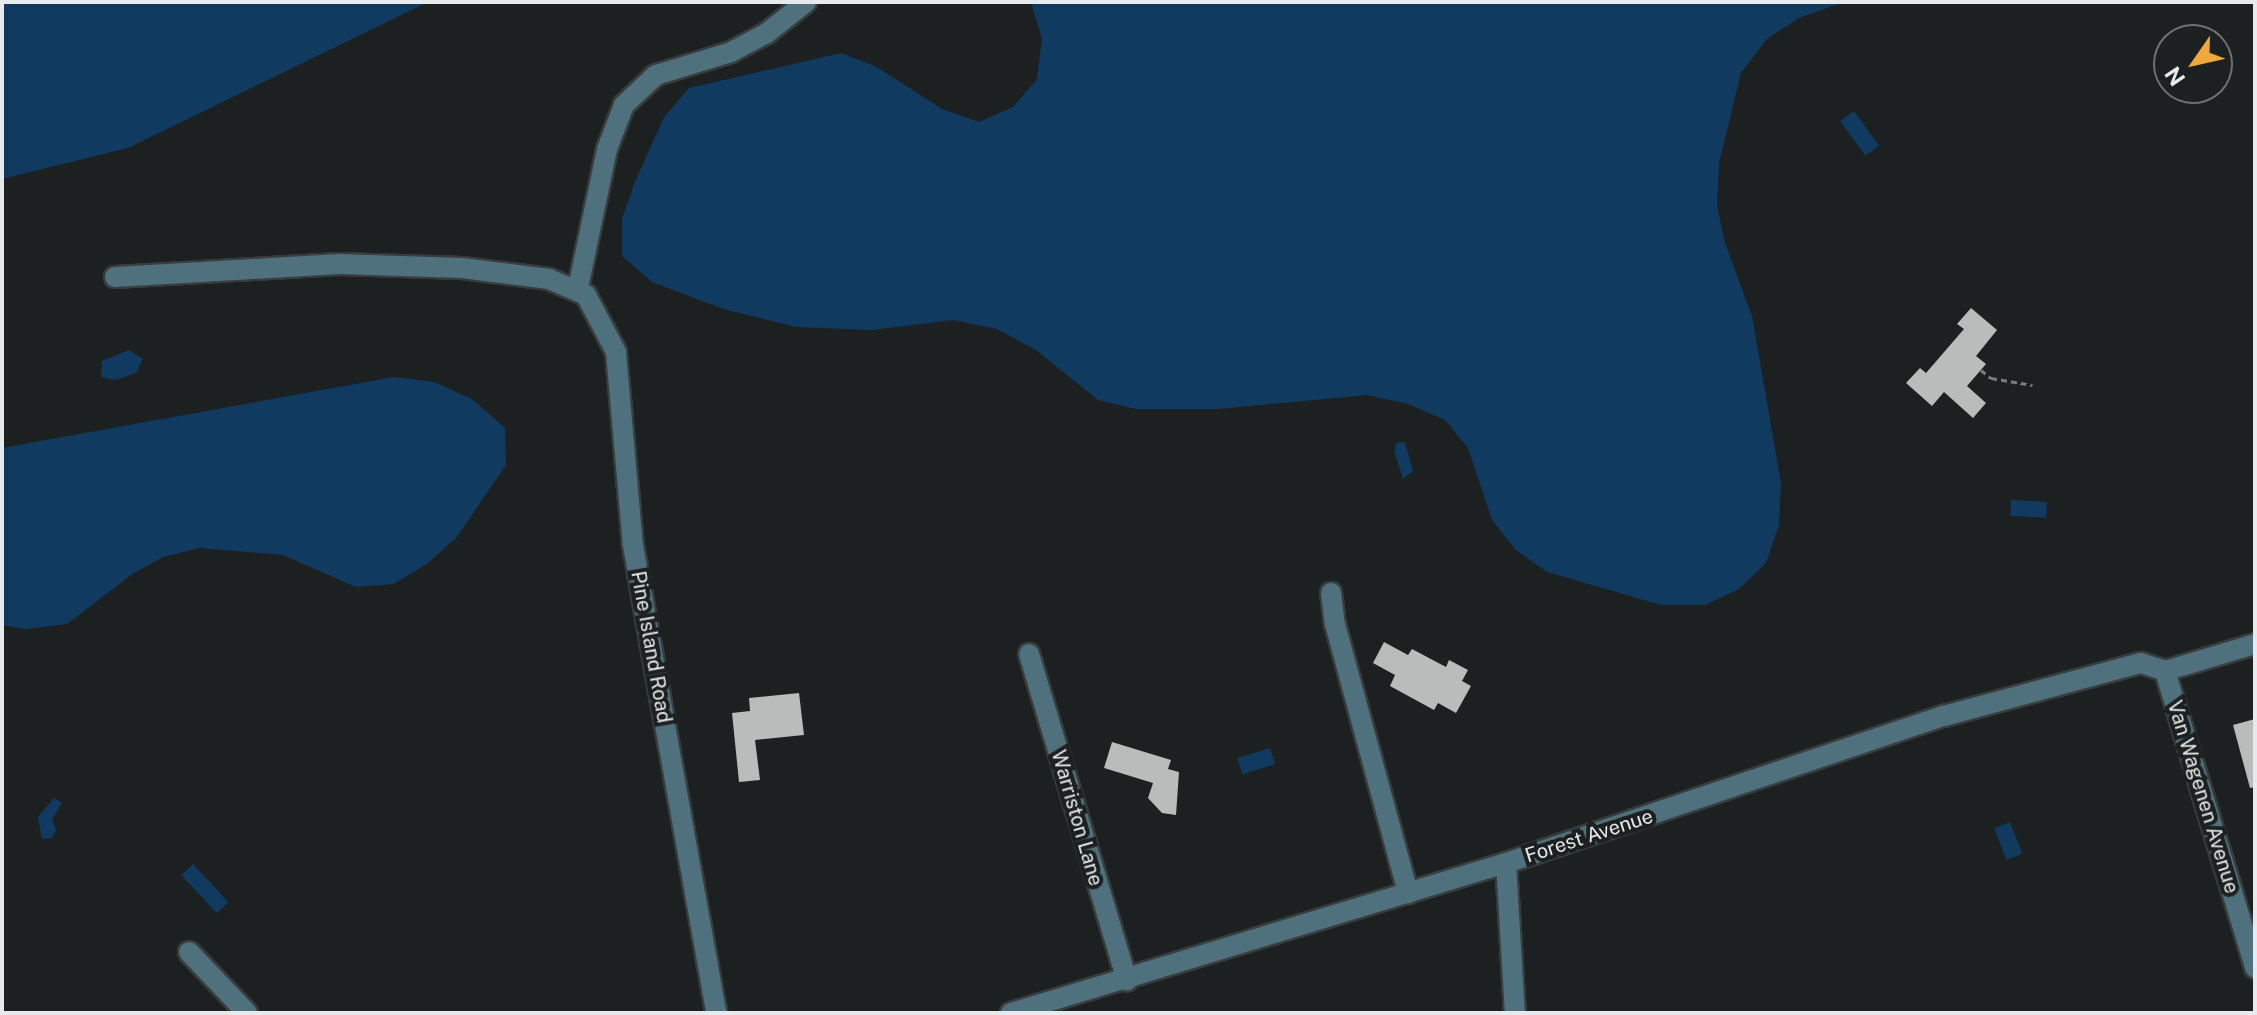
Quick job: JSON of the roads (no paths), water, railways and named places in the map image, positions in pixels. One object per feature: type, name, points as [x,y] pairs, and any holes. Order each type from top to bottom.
[{"type":"street","points":[[115,277],[340,264],[462,268],[549,279],[578,288],[607,149],[624,105],[656,75],[731,52],[806,2]]},
{"type":"street","name":"Pine Island Road","points":[[578,288],[596,310],[616,352],[633,545],[716,1013]]},
{"type":"street","points":[[1331,593],[1335,624],[1408,893]]},
{"type":"street","points":[[2165,671],[2255,644]]},
{"type":"street","name":"Warriston Lane","points":[[1029,654],[1127,981]]},
{"type":"street","name":"Forest Avenue","points":[[1011,1013],[1127,981],[1506,863],[1944,716],[2141,663],[2165,671]]},
{"type":"street","name":"Van Wagenen Avenue","points":[[2165,671],[2255,968]]},
{"type":"street","points":[[1506,863],[1515,1013]]},
{"type":"street","points":[[189,952],[247,1013]]},
{"type":"water","points":[[2,2],[428,2],[128,148],[2,179]]},
{"type":"water","points":[[1031,2],[1844,2],[1799,18],[1767,39],[1741,73],[1719,163],[1717,205],[1725,243],[1752,316],[1781,483],[1779,525],[1766,563],[1739,589],[1705,605],[1661,605],[1547,572],[1516,550],[1492,520],[1468,448],[1445,420],[1408,404],[1367,395],[1219,409],[1136,409],[1098,400],[1036,350],[997,329],[953,320],[872,330],[796,327],[723,309],[652,282],[622,256],[622,219],[634,184],[664,117],[689,88],[841,53],[877,67],[942,109],[979,122],[1013,107],[1037,79],[1042,39]]},
{"type":"water","points":[[1854,111],[1879,146],[1866,156],[1840,121]]},
{"type":"water","points":[[129,350],[143,359],[136,373],[116,380],[101,377],[102,361]]},
{"type":"water","points":[[394,377],[434,382],[472,399],[505,428],[506,465],[457,537],[428,563],[394,584],[356,587],[283,555],[200,548],[163,557],[131,575],[67,624],[26,629],[2,625],[2,448]]},
{"type":"water","points":[[1405,442],[1413,471],[1403,479],[1394,451],[1397,443]]},
{"type":"water","points":[[2011,500],[2047,502],[2046,518],[2010,516]]},
{"type":"water","points":[[1270,748],[1275,764],[1242,774],[1237,758]]},
{"type":"water","points":[[54,798],[62,803],[52,819],[56,830],[52,838],[42,839],[38,817]]},
{"type":"water","points":[[2010,822],[2022,854],[2006,860],[1994,828]]},
{"type":"water","points":[[193,864],[228,902],[217,913],[181,875]]}]
